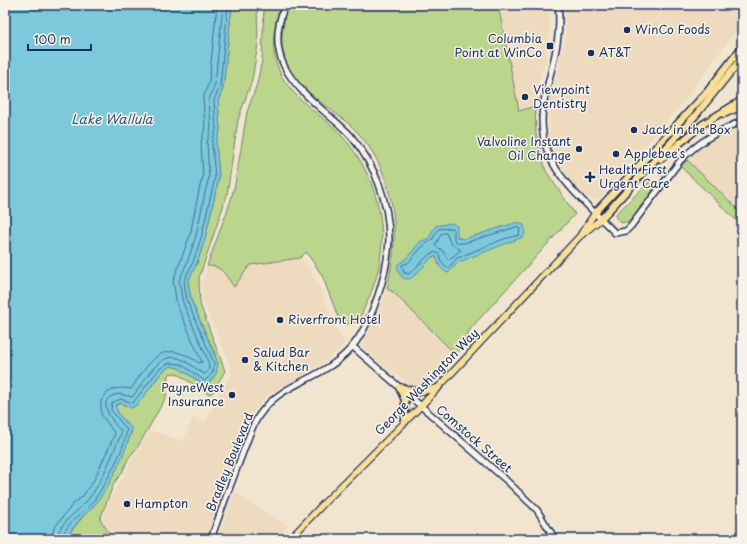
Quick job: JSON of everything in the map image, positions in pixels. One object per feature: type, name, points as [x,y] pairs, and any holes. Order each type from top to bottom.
[{"type":"highway","name":"George Washington Way","points":[[595,213],[707,92],[742,47]]},
{"type":"highway","name":"George Washington Way","points":[[601,219],[711,97],[742,58]]},
{"type":"highway","points":[[643,174],[702,124],[742,100]]},
{"type":"highway","points":[[702,124],[742,106]]},
{"type":"highway","points":[[399,387],[418,392],[438,388]]},
{"type":"highway","points":[[399,387],[405,400],[405,422]]},
{"type":"main road","name":"George Washington Way","points":[[579,237],[595,213]]},
{"type":"main road","name":"George Washington Way","points":[[290,539],[324,502],[421,406],[579,237],[601,219]]},
{"type":"street","name":"Bradley Boulevard","points":[[211,539],[256,420],[263,409],[282,392],[323,371],[339,360],[352,346],[369,318],[387,262],[389,238],[385,204],[377,177],[350,134],[303,93],[294,84],[286,71],[281,58],[278,38],[279,23],[285,5]]},
{"type":"street","points":[[558,5],[557,48],[544,103],[542,132],[545,146],[555,169],[569,188],[615,233],[626,231],[680,161],[689,152],[714,134],[742,121]]},
{"type":"street","name":"Comstock Street","points":[[352,346],[494,470],[537,510],[555,539]]},
{"type":"shaded area","points":[[498,5],[548,5],[550,25],[547,57],[540,76],[535,106],[519,111]]},
{"type":"shaded area","points":[[565,5],[742,5],[742,22],[687,98],[600,198],[596,200],[587,197],[569,180],[556,157],[549,135],[550,104],[565,39]]},
{"type":"shaded area","points":[[742,125],[742,213],[686,159],[708,141]]},
{"type":"shaded area","points":[[300,258],[309,268],[319,286],[335,327],[345,343],[323,364],[267,396],[255,410],[249,420],[207,533],[185,532],[171,539],[113,539],[103,523],[103,513],[117,485],[123,478],[129,464],[151,430],[183,441],[193,418],[206,422],[223,384],[231,376],[228,360],[203,303],[201,285],[207,266],[215,266],[222,270]]},
{"type":"shaded area","points":[[387,289],[393,292],[456,355],[428,385],[423,387],[413,387],[374,358],[362,346],[362,342],[374,322]]},
{"type":"shaded area","points":[[235,492],[288,526],[276,539],[217,539]]},
{"type":"green space","points":[[232,5],[257,5],[258,44],[252,80],[238,120],[227,195],[199,278],[200,304],[225,371],[212,393],[208,394],[176,373],[168,374],[166,397],[139,445],[128,459],[122,473],[114,483],[100,519],[113,539],[65,539],[85,514],[130,437],[132,429],[119,415],[115,406],[121,403],[131,408],[144,396],[162,372],[170,366],[179,368],[206,386],[216,374],[215,354],[191,300],[188,281],[197,263],[205,239],[219,177],[216,143],[220,131],[218,101],[223,88]]},
{"type":"green space","points":[[264,5],[281,5],[276,21],[274,52],[282,77],[294,93],[346,140],[366,171],[373,188],[381,224],[382,242],[380,260],[374,284],[358,322],[341,325],[322,275],[306,252],[300,258],[250,265],[234,287],[220,269],[207,266],[230,203],[235,184],[247,112],[257,84],[262,60]]},
{"type":"green space","points":[[289,5],[498,5],[519,111],[535,106],[536,134],[546,171],[575,214],[471,328],[456,355],[393,292],[387,289],[394,244],[394,230],[391,201],[382,171],[376,158],[359,134],[349,124],[312,95],[291,73],[285,60],[282,45],[286,10]]},
{"type":"green space","points":[[687,160],[742,213],[742,226],[681,167]]},
{"type":"green space","points":[[651,180],[657,185],[629,221],[622,223],[616,218],[616,214]]},
{"type":"water","name":"Lake Wallula","points":[[5,5],[232,5],[223,88],[218,101],[220,131],[216,143],[219,177],[205,239],[197,263],[188,281],[191,300],[218,363],[216,374],[206,386],[179,368],[170,366],[162,372],[137,405],[131,408],[121,403],[115,405],[119,415],[132,429],[125,449],[111,480],[100,498],[65,539],[5,539]]},
{"type":"water","points":[[518,222],[524,225],[525,233],[523,237],[459,262],[448,273],[440,266],[436,256],[432,257],[411,278],[403,278],[398,270],[397,265],[405,260],[420,242],[429,238],[435,226],[452,223],[457,226],[457,237],[464,239]]},
{"type":"place","name":"WinCo Foods","points":[[627,30]]},
{"type":"place","name":"Columbia Point at WinCo","points":[[550,46]]},
{"type":"place","name":"AT&T","points":[[591,53]]},
{"type":"place","name":"Viewpoint Dentistry","points":[[525,97]]},
{"type":"place","name":"Jack in the Box","points":[[634,130]]},
{"type":"place","name":"Valvoline Instant Oil Change","points":[[579,149]]},
{"type":"place","name":"Applebee's","points":[[616,154]]},
{"type":"place","name":"Health First Urgent Care","points":[[590,177]]},
{"type":"place","name":"Riverfront Hotel","points":[[280,320]]},
{"type":"place","name":"Salud Bar & Kitchen","points":[[245,360]]},
{"type":"place","name":"PayneWest Insurance","points":[[232,395]]},
{"type":"place","name":"Hampton","points":[[127,504]]}]
